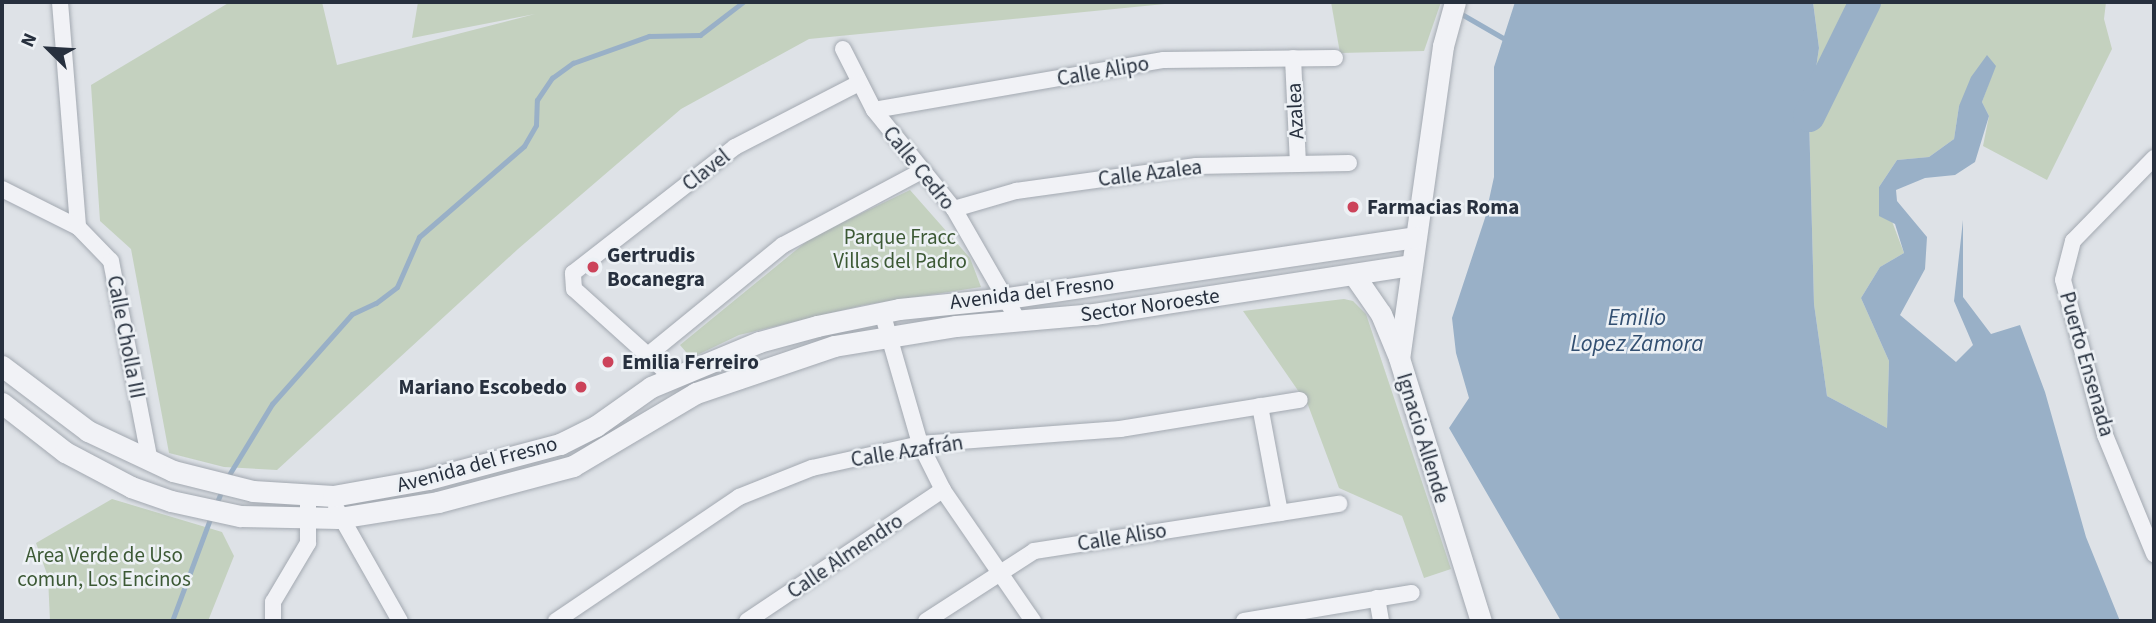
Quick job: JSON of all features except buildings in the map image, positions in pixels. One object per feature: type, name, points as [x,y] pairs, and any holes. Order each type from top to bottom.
[{"type":"street","points":[[60,2],[78,228]]},
{"type":"street","name":"Ignacio Allende","points":[[1455,2],[1443,47],[1410,265],[1399,358],[1402,379],[1481,621]]},
{"type":"street","name":"Calle Cedro","points":[[843,49],[874,110],[920,172],[954,209],[1019,322]]},
{"type":"street","name":"Azalea","points":[[1293,58],[1298,163]]},
{"type":"street","name":"Calle Alipo","points":[[874,110],[1164,60],[1335,58]]},
{"type":"street","name":"Clavel","points":[[648,355],[570,281],[573,273],[734,147],[859,83]]},
{"type":"street","name":"Puerto Ensenada","points":[[2154,158],[2073,241],[2063,280],[2105,435],[2154,554]]},
{"type":"street","name":"Calle Azalea","points":[[954,209],[1016,191],[1196,166],[1349,163]]},
{"type":"street","points":[[673,378],[648,355],[783,245],[920,172]]},
{"type":"street","name":"Calle Cholla III","points":[[2,189],[78,228],[111,261],[150,462]]},
{"type":"street","name":"Avenida del Fresno","points":[[2,366],[61,413],[150,462],[188,476],[244,489],[333,496],[428,479],[560,444],[673,378],[759,342],[882,312],[1007,298],[1414,237]]},
{"type":"street","name":"Sector Noroeste","points":[[889,335],[1019,322],[1410,265]]},
{"type":"street","points":[[1354,275],[1381,314],[1399,358]]},
{"type":"street","points":[[882,312],[920,444],[943,490],[1033,621]]},
{"type":"street","name":"Avenida del Fresno","points":[[2,402],[65,452],[131,487],[179,502],[240,516],[339,518],[452,499],[573,466],[720,382],[834,346],[889,335]]},
{"type":"street","name":"Calle Azafrán","points":[[556,621],[738,497],[773,480],[920,444],[1120,429],[1300,400]]},
{"type":"street","points":[[1260,406],[1280,513]]},
{"type":"street","name":"Calle Almendro","points":[[747,621],[943,490]]},
{"type":"street","points":[[273,621],[273,601],[305,552],[310,519],[308,495]]},
{"type":"street","points":[[333,496],[339,518],[400,621]]},
{"type":"street","name":"Calle Aliso","points":[[926,621],[1034,551],[1339,504]]},
{"type":"street","points":[[1244,621],[1412,593]]},
{"type":"street","points":[[1377,598],[1381,621]]},
{"type":"green space","points":[[230,2],[322,2],[337,65],[535,14],[412,38],[418,2],[1185,2],[809,39],[681,109],[518,249],[277,470],[224,467],[169,453],[131,249],[100,221],[91,85]]},
{"type":"green space","points":[[1331,2],[1441,2],[1424,51],[1340,53]]},
{"type":"green space","points":[[1813,2],[2106,2],[2104,19],[2112,49],[2047,180],[1983,146],[1989,116],[1982,102],[1995,66],[1959,106],[1954,139],[1929,157],[1897,160],[1879,187],[1904,253],[1880,267],[1861,298],[1889,361],[1887,428],[1827,396],[1814,304],[1809,116],[1819,48]]},
{"type":"green space","name":"Parque Fracc Villas del Padro","points":[[910,190],[970,258],[981,287],[864,305],[739,335],[691,358],[680,345],[812,237]]},
{"type":"green space","points":[[1344,299],[1353,301],[1366,314],[1451,569],[1424,578],[1402,516],[1339,488],[1308,405],[1243,311]]},
{"type":"green space","name":"Area Verde de Uso comun, Los Encinos","points":[[112,499],[222,532],[234,556],[208,621],[50,621],[48,577],[36,543]]},
{"type":"water","name":"Emilio Lopez Zamora","points":[[1515,2],[1813,2],[1819,48],[1809,116],[1814,304],[1827,396],[1887,428],[1889,361],[1861,298],[1880,267],[1904,253],[1895,224],[1879,216],[1879,187],[1897,160],[1929,157],[1954,139],[1959,106],[1971,77],[1987,55],[1996,66],[1982,102],[1989,116],[1975,162],[1955,175],[1925,178],[1896,190],[1897,201],[1927,237],[1925,269],[1900,315],[1956,362],[1973,345],[1954,301],[1963,220],[1963,297],[1991,334],[2020,325],[2045,392],[2086,537],[2120,621],[1561,621],[1449,428],[1469,398],[1456,353],[1452,318],[1485,218],[1494,177],[1494,67]]},
{"type":"waterway","points":[[227,478],[272,404],[352,314],[376,303],[397,287],[419,237],[524,146],[536,125],[537,100],[552,78],[573,63],[649,36],[700,35],[743,2]]},
{"type":"waterway","points":[[1809,116],[1865,2]]},
{"type":"waterway","points":[[1458,12],[1503,38]]},
{"type":"waterway","points":[[215,507],[223,487]]},
{"type":"waterway","points":[[172,621],[211,516]]},
{"type":"place","name":"Farmacias Roma","points":[[1353,207]]},
{"type":"place","name":"Gertrudis Bocanegra","points":[[593,267]]},
{"type":"place","name":"Emilia Ferreiro","points":[[608,362]]},
{"type":"place","name":"Mariano Escobedo","points":[[581,387]]}]
